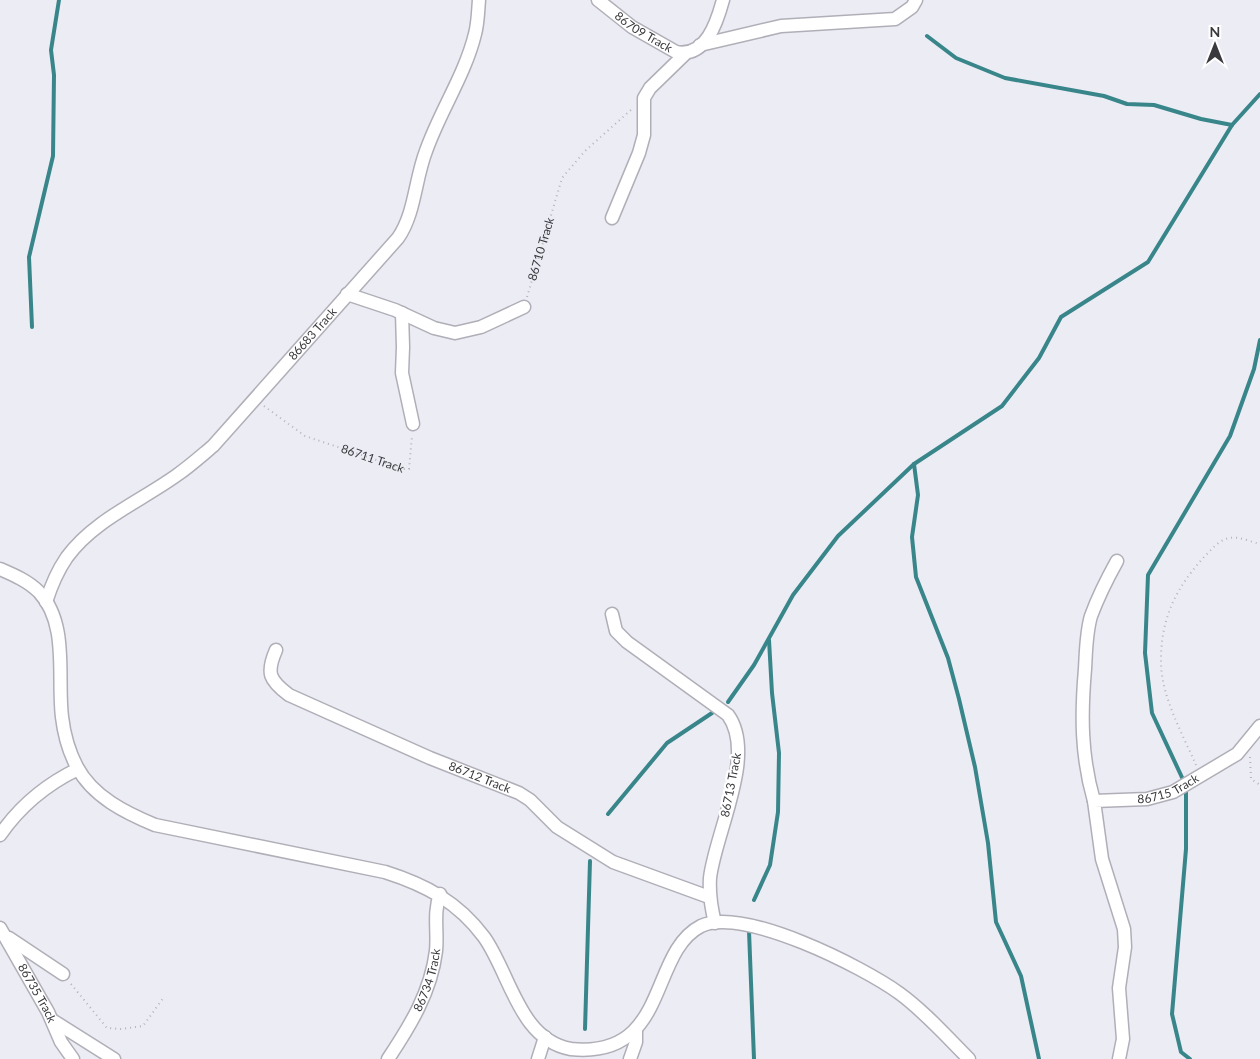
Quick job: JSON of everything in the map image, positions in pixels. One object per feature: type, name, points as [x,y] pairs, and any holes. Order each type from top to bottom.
[{"type":"street","name":"86683 Track","points":[[46,602],[52,584],[67,557],[78,544],[123,509],[194,463],[254,399],[347,294],[379,262],[404,230],[425,152],[470,51],[476,32],[479,0]]},
{"type":"street","name":"86709 Track","points":[[598,0],[632,27],[676,52],[685,54],[710,36],[716,24],[723,0]]},
{"type":"street","points":[[700,45],[781,26],[895,19],[912,7],[916,0]]},
{"type":"street","points":[[612,218],[639,153],[644,135],[644,98],[655,82],[685,54]]},
{"type":"street","points":[[347,294],[402,313],[434,328],[455,333],[480,327],[524,306]]},
{"type":"street","points":[[402,313],[402,372],[413,424]]},
{"type":"street","points":[[1117,561],[1097,601],[1087,639],[1081,725],[1083,752],[1094,801],[1102,858],[1124,930],[1125,947],[1119,988],[1122,1039],[1120,1059]]},
{"type":"street","points":[[0,569],[20,577],[38,592],[46,602],[53,617],[58,639],[62,718],[68,746],[78,769],[105,799],[127,814],[155,826],[386,872],[414,881],[440,894],[455,906],[483,936],[495,955],[527,1018],[553,1043],[571,1048],[590,1049],[608,1047],[636,1031],[650,1012],[676,953],[687,938],[701,926],[738,922],[786,936],[871,976],[900,993],[969,1059]]},
{"type":"street","name":"86713 Track","points":[[612,614],[616,631],[627,642],[728,715],[735,725],[738,752],[734,779],[713,860],[709,897],[715,923]]},
{"type":"street","name":"86712 Track","points":[[276,650],[271,665],[272,680],[289,695],[430,758],[519,794],[530,800],[557,827],[613,862],[688,887],[709,897]]},
{"type":"street","points":[[1200,776],[1237,754],[1259,728]]},
{"type":"street","points":[[0,835],[30,800],[61,777],[78,769]]},
{"type":"street","name":"86715 Track","points":[[1094,801],[1161,796],[1186,786],[1200,776]]},
{"type":"street","name":"86734 Track","points":[[388,1059],[413,1020],[429,983],[436,948],[436,910],[440,894]]},
{"type":"street","points":[[2,932],[63,974]]},
{"type":"street","name":"86735 Track","points":[[2,932],[52,1020],[61,1042],[73,1059]]},
{"type":"street","points":[[52,1020],[114,1059]]},
{"type":"street","points":[[630,1059],[636,1042],[636,1031]]},
{"type":"street","points":[[538,1059],[545,1037]]},
{"type":"path","name":"86710 Track","points":[[524,306],[562,178],[585,151],[644,98]]},
{"type":"path","name":"86711 Track","points":[[254,399],[305,436],[403,469],[409,469],[411,464],[413,424]]},
{"type":"path","name":"86715 Track","points":[[1200,776],[1167,693],[1161,666],[1163,640],[1170,606],[1189,574],[1223,540],[1232,537],[1260,544]]},
{"type":"path","points":[[1251,752],[1251,779],[1260,784]]},
{"type":"path","points":[[63,974],[107,1028],[121,1029],[143,1026],[164,997]]},
{"type":"waterway","points":[[32,327],[29,257],[53,156],[54,75],[51,50],[59,0]]},
{"type":"waterway","points":[[927,36],[956,58],[1005,78],[1104,96],[1127,104],[1154,105],[1201,119],[1232,125]]},
{"type":"waterway","points":[[728,702],[754,665],[793,595],[838,536],[914,464],[1002,406],[1039,358],[1061,317],[1148,262],[1232,125],[1260,94]]},
{"type":"waterway","points":[[1190,1059],[1181,1052],[1172,1014],[1186,849],[1186,786],[1152,713],[1145,653],[1148,575],[1230,436],[1254,369],[1260,340]]},
{"type":"waterway","points":[[914,464],[918,495],[912,537],[916,577],[948,658],[959,699],[975,767],[988,843],[996,922],[1021,976],[1039,1059]]},
{"type":"waterway","points":[[754,900],[770,865],[778,812],[779,753],[772,693],[769,640]]},
{"type":"waterway","points":[[608,814],[667,743],[712,713]]},
{"type":"waterway","points":[[585,1029],[590,861]]},
{"type":"waterway","points":[[749,931],[754,1059]]}]
